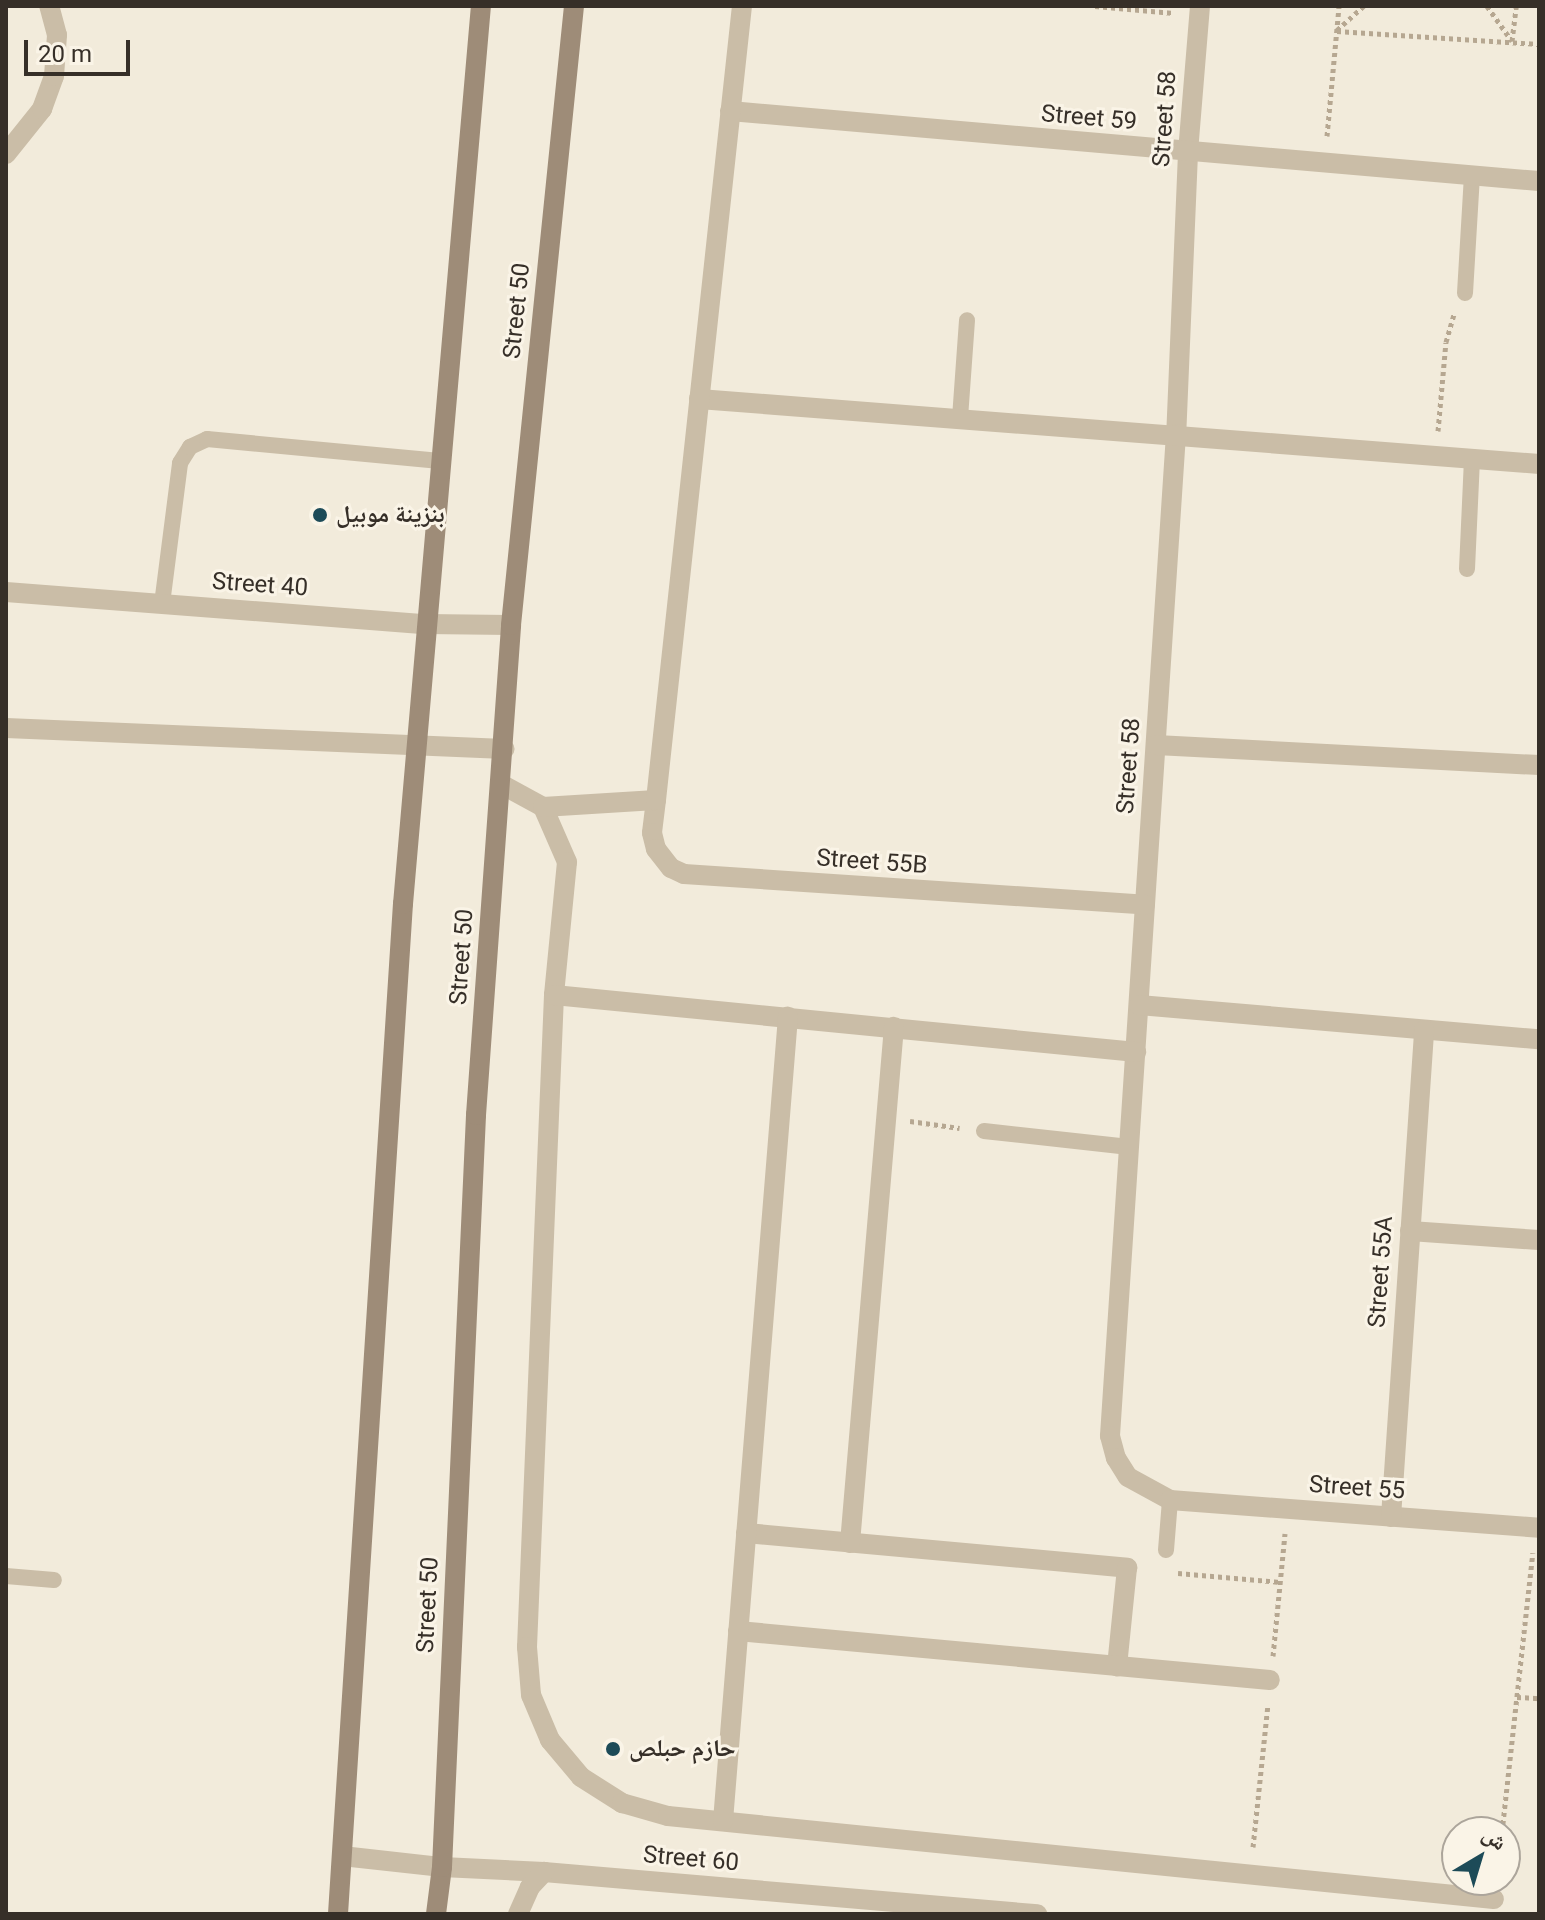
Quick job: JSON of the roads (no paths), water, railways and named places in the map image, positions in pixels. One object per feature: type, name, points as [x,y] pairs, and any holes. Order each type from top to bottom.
[{"type":"street","points":[[6,154],[12,151],[42,109],[54,76],[57,35],[49,6]]},
{"type":"street","points":[[338,1914],[403,904],[481,6]]},
{"type":"street","name":"Street 50","points":[[436,1914],[442,1867],[476,1115],[505,749],[511,625],[574,6]]},
{"type":"street","name":"Street 55B","points":[[742,6],[652,833],[656,849],[671,868],[684,874],[1145,905]]},
{"type":"street","name":"Street 58","points":[[1170,1500],[1128,1477],[1116,1458],[1110,1436],[1176,434],[1188,153],[1200,11]]},
{"type":"street","name":"Street 59","points":[[730,111],[1539,181]]},
{"type":"street","points":[[699,399],[1539,464]]},
{"type":"street","name":"Street 40","points":[[6,592],[425,624],[511,625]]},
{"type":"street","points":[[6,728],[505,749]]},
{"type":"street","points":[[1156,745],[1539,765]]},
{"type":"street","points":[[501,784],[543,807],[656,800]]},
{"type":"street","points":[[543,807],[567,862],[554,995],[527,1647],[531,1695],[550,1740],[581,1777],[622,1803],[668,1816],[1494,1899]]},
{"type":"street","points":[[554,995],[1136,1052]]},
{"type":"street","points":[[1139,1005],[1539,1039]]},
{"type":"street","points":[[723,1821],[788,1017]]},
{"type":"street","points":[[850,1543],[894,1027]]},
{"type":"street","name":"Street 55A","points":[[1391,1517],[1424,1030]]},
{"type":"street","points":[[1410,1231],[1539,1240]]},
{"type":"street","name":"Street 55","points":[[1170,1500],[1537,1528]]},
{"type":"street","points":[[746,1533],[1127,1568],[1117,1666]]},
{"type":"street","points":[[738,1631],[1270,1680]]},
{"type":"street","name":"Street 60","points":[[342,1856],[442,1867],[544,1872],[1037,1914]]},
{"type":"street","points":[[518,1914],[530,1887],[544,1872]]},
{"type":"lane","points":[[1465,293],[1472,176]]},
{"type":"lane","points":[[960,418],[967,320]]},
{"type":"lane","points":[[162,604],[180,463],[190,447],[207,439],[440,461]]},
{"type":"lane","points":[[1467,569],[1472,459]]},
{"type":"lane","points":[[984,1131],[1129,1147]]},
{"type":"lane","points":[[1166,1550],[1170,1500]]},
{"type":"lane","points":[[6,1576],[54,1580]]},
{"type":"place","name":"بنزينة موبيل","points":[[320,515]]},
{"type":"place","name":"حازم حبلص","points":[[613,1749]]}]
